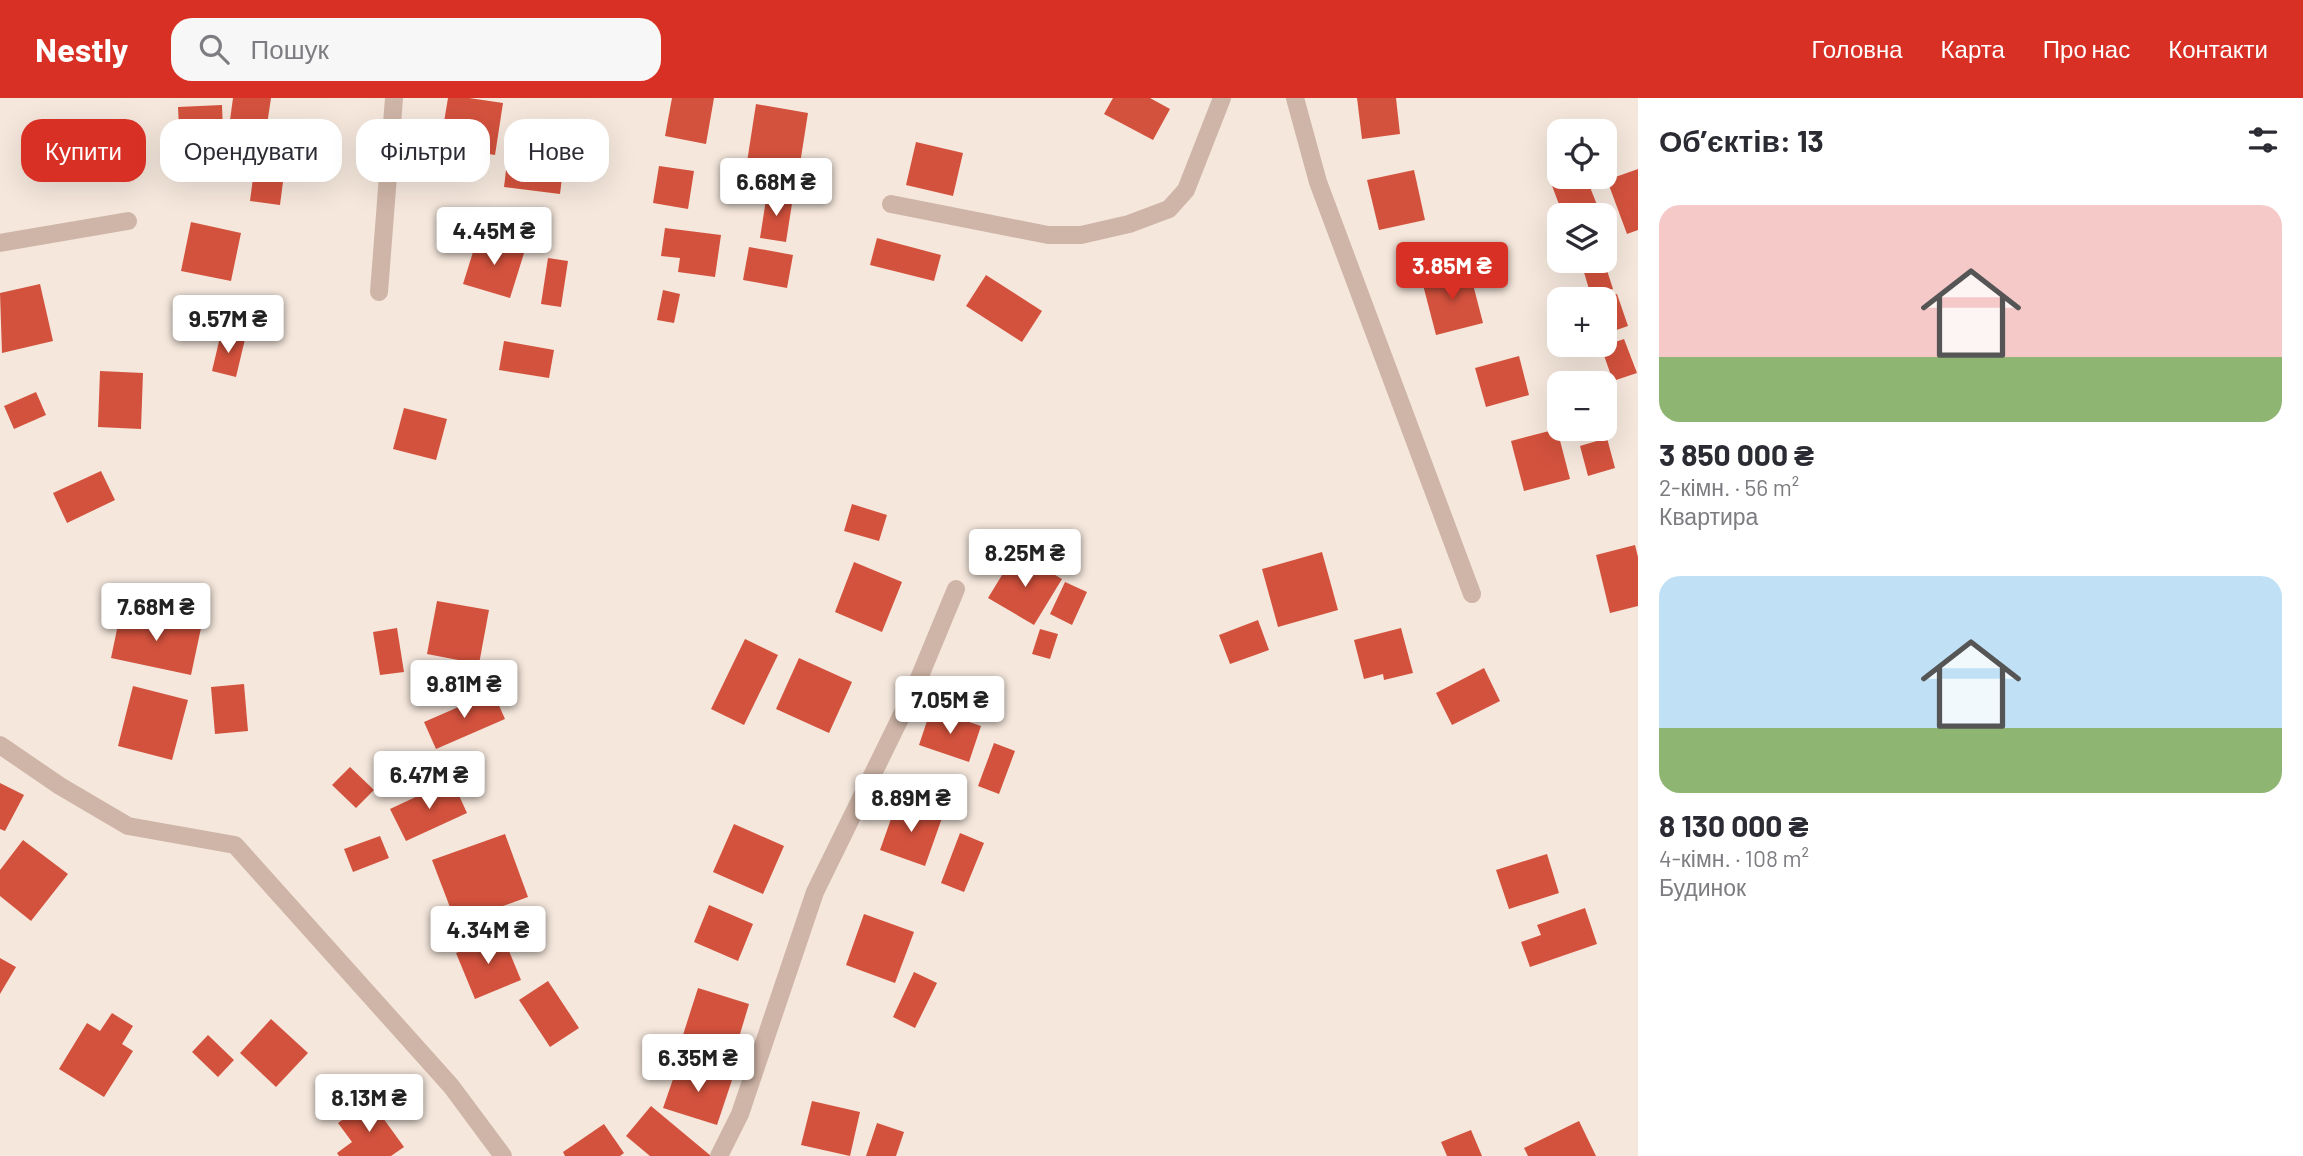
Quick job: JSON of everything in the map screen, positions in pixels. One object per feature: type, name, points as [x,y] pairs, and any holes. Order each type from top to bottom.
[{"type":"street","points":[[379,292],[394,98]]},
{"type":"street","points":[[891,204],[1048,236],[1081,236],[1129,224],[1169,209],[1186,190],[1222,98]]},
{"type":"street","points":[[1295,98],[1318,182],[1472,594]]},
{"type":"street","points":[[0,243],[128,221]]},
{"type":"street","points":[[719,1156],[740,1114],[815,892],[915,688],[956,589]]},
{"type":"street","points":[[0,745],[60,786],[128,826],[235,845],[451,1086],[503,1156]]},
{"type":"building","points":[[233,98],[271,98],[268,119],[230,119]]},
{"type":"building","points":[[448,98],[503,103],[495,155],[490,154],[490,119],[444,119]]},
{"type":"building","points":[[672,98],[714,98],[706,144],[665,136]]},
{"type":"building","points":[[1113,98],[1150,98],[1170,109],[1153,140],[1104,114]]},
{"type":"building","points":[[1357,98],[1396,98],[1400,134],[1362,139]]},
{"type":"building","points":[[756,104],[808,113],[797,183],[745,175]]},
{"type":"building","points":[[222,105],[222,119],[179,119],[178,107]]},
{"type":"building","points":[[916,142],[963,153],[953,196],[906,185]]},
{"type":"building","points":[[659,166],[694,171],[688,209],[653,203]]},
{"type":"building","points":[[1638,169],[1638,230],[1627,234],[1610,189],[1617,189],[1617,176]]},
{"type":"building","points":[[1414,170],[1425,220],[1379,230],[1367,180]]},
{"type":"building","points":[[252,182],[283,182],[280,205],[250,201]]},
{"type":"building","points":[[505,182],[561,182],[560,194],[504,187]]},
{"type":"building","points":[[1553,189],[1591,189],[1596,203],[1558,203]]},
{"type":"building","points":[[767,193],[793,197],[786,242],[760,238]]},
{"type":"building","points":[[191,222],[241,233],[231,281],[181,271]]},
{"type":"building","points":[[665,228],[721,235],[715,277],[678,272],[680,258],[661,256]]},
{"type":"building","points":[[478,236],[525,250],[510,298],[463,284]]},
{"type":"building","points":[[877,238],[941,255],[934,281],[870,265]]},
{"type":"building","points":[[749,247],[793,255],[787,288],[743,280]]},
{"type":"building","points":[[548,258],[568,261],[561,307],[541,304]]},
{"type":"building","points":[[1469,269],[1483,323],[1436,335],[1422,281]]},
{"type":"building","points":[[1584,273],[1608,273],[1612,287],[1588,287]]},
{"type":"building","points":[[986,275],[1042,311],[1022,342],[966,306]]},
{"type":"building","points":[[40,284],[53,341],[2,353],[0,293]]},
{"type":"building","points":[[663,290],[680,294],[674,323],[657,320]]},
{"type":"building","points":[[1617,294],[1628,326],[1617,330]]},
{"type":"building","points":[[221,333],[245,339],[236,377],[212,371]]},
{"type":"building","points":[[1624,339],[1637,373],[1617,380],[1617,371],[1609,371],[1605,357],[1617,357],[1617,341]]},
{"type":"building","points":[[504,341],[554,350],[549,378],[499,370]]},
{"type":"building","points":[[1519,356],[1529,395],[1486,407],[1475,368]]},
{"type":"building","points":[[100,371],[143,373],[141,429],[98,427]]},
{"type":"building","points":[[36,392],[46,415],[14,429],[4,406]]},
{"type":"building","points":[[404,408],[447,419],[436,460],[393,449]]},
{"type":"building","points":[[1547,432],[1547,441],[1560,441],[1570,479],[1524,491],[1511,441]]},
{"type":"building","points":[[1608,441],[1615,468],[1588,476],[1580,446]]},
{"type":"building","points":[[101,471],[115,500],[67,523],[53,493]]},
{"type":"building","points":[[852,504],[887,515],[879,541],[844,531]]},
{"type":"building","points":[[1635,545],[1638,557],[1638,606],[1610,613],[1596,555]]},
{"type":"building","points":[[1016,552],[1062,579],[1034,625],[988,598]]},
{"type":"building","points":[[1322,552],[1338,610],[1278,627],[1262,569]]},
{"type":"building","points":[[854,562],[902,582],[882,632],[835,612]]},
{"type":"building","points":[[1065,582],[1087,592],[1072,625],[1050,614]]},
{"type":"building","points":[[437,601],[489,610],[479,664],[427,654]]},
{"type":"building","points":[[121,610],[201,628],[191,675],[111,658]]},
{"type":"building","points":[[1258,620],[1269,650],[1230,664],[1219,635]]},
{"type":"building","points":[[397,628],[404,672],[380,675],[373,632]]},
{"type":"building","points":[[1401,628],[1413,673],[1384,680],[1383,674],[1364,679],[1354,640]]},
{"type":"building","points":[[1040,629],[1058,634],[1050,659],[1032,654]]},
{"type":"building","points":[[745,639],[778,655],[744,725],[711,709]]},
{"type":"building","points":[[799,658],[852,682],[829,733],[776,709]]},
{"type":"building","points":[[1484,668],[1500,701],[1452,725],[1436,693]]},
{"type":"building","points":[[244,684],[248,731],[215,734],[211,687]]},
{"type":"building","points":[[133,686],[188,700],[172,760],[118,746]]},
{"type":"building","points":[[493,692],[505,719],[436,749],[424,722]]},
{"type":"building","points":[[931,709],[981,726],[969,762],[919,745]]},
{"type":"building","points":[[994,743],[1015,751],[999,794],[978,786]]},
{"type":"building","points":[[350,767],[374,790],[356,808],[332,785]]},
{"type":"building","points":[[452,780],[467,813],[406,841],[390,809]]},
{"type":"building","points":[[0,783],[24,795],[5,831],[0,829]]},
{"type":"building","points":[[897,802],[942,818],[925,866],[880,850]]},
{"type":"building","points":[[734,824],[784,846],[763,894],[713,872]]},
{"type":"building","points":[[960,833],[984,843],[964,892],[941,883]]},
{"type":"building","points":[[505,834],[528,897],[456,923],[432,860]]},
{"type":"building","points":[[380,836],[389,858],[353,872],[344,849]]},
{"type":"building","points":[[23,840],[68,874],[31,921],[0,896],[0,870]]},
{"type":"building","points":[[1547,854],[1559,893],[1509,909],[1496,870]]},
{"type":"building","points":[[709,905],[753,924],[738,961],[694,942]]},
{"type":"building","points":[[1585,908],[1597,944],[1530,967],[1521,942],[1541,935],[1537,925]]},
{"type":"building","points":[[864,914],[914,932],[895,983],[846,965]]},
{"type":"building","points":[[502,934],[521,980],[475,999],[456,953]]},
{"type":"building","points":[[0,958],[16,967],[0,994]]},
{"type":"building","points":[[914,972],[937,983],[915,1028],[893,1017]]},
{"type":"building","points":[[548,981],[579,1028],[550,1047],[519,1000]]},
{"type":"building","points":[[698,988],[749,1004],[734,1054],[682,1038]]},
{"type":"building","points":[[112,1013],[133,1026],[122,1044],[133,1051],[104,1097],[59,1069],[87,1023],[100,1031]]},
{"type":"building","points":[[271,1019],[308,1053],[276,1087],[240,1053]]},
{"type":"building","points":[[208,1035],[234,1060],[218,1077],[192,1052]]},
{"type":"building","points":[[679,1062],[732,1080],[717,1125],[663,1108]]},
{"type":"building","points":[[370,1100],[404,1147],[391,1156],[339,1156],[337,1153],[352,1142],[338,1123]]},
{"type":"building","points":[[812,1101],[860,1112],[850,1156],[801,1145]]},
{"type":"building","points":[[651,1106],[711,1156],[650,1156],[626,1136]]},
{"type":"building","points":[[1579,1121],[1596,1156],[1528,1156],[1524,1148]]},
{"type":"building","points":[[877,1123],[904,1132],[896,1156],[866,1156]]},
{"type":"building","points":[[604,1124],[624,1153],[620,1156],[565,1156],[563,1152]]},
{"type":"building","points":[[1471,1130],[1482,1156],[1447,1156],[1441,1142]]}]
